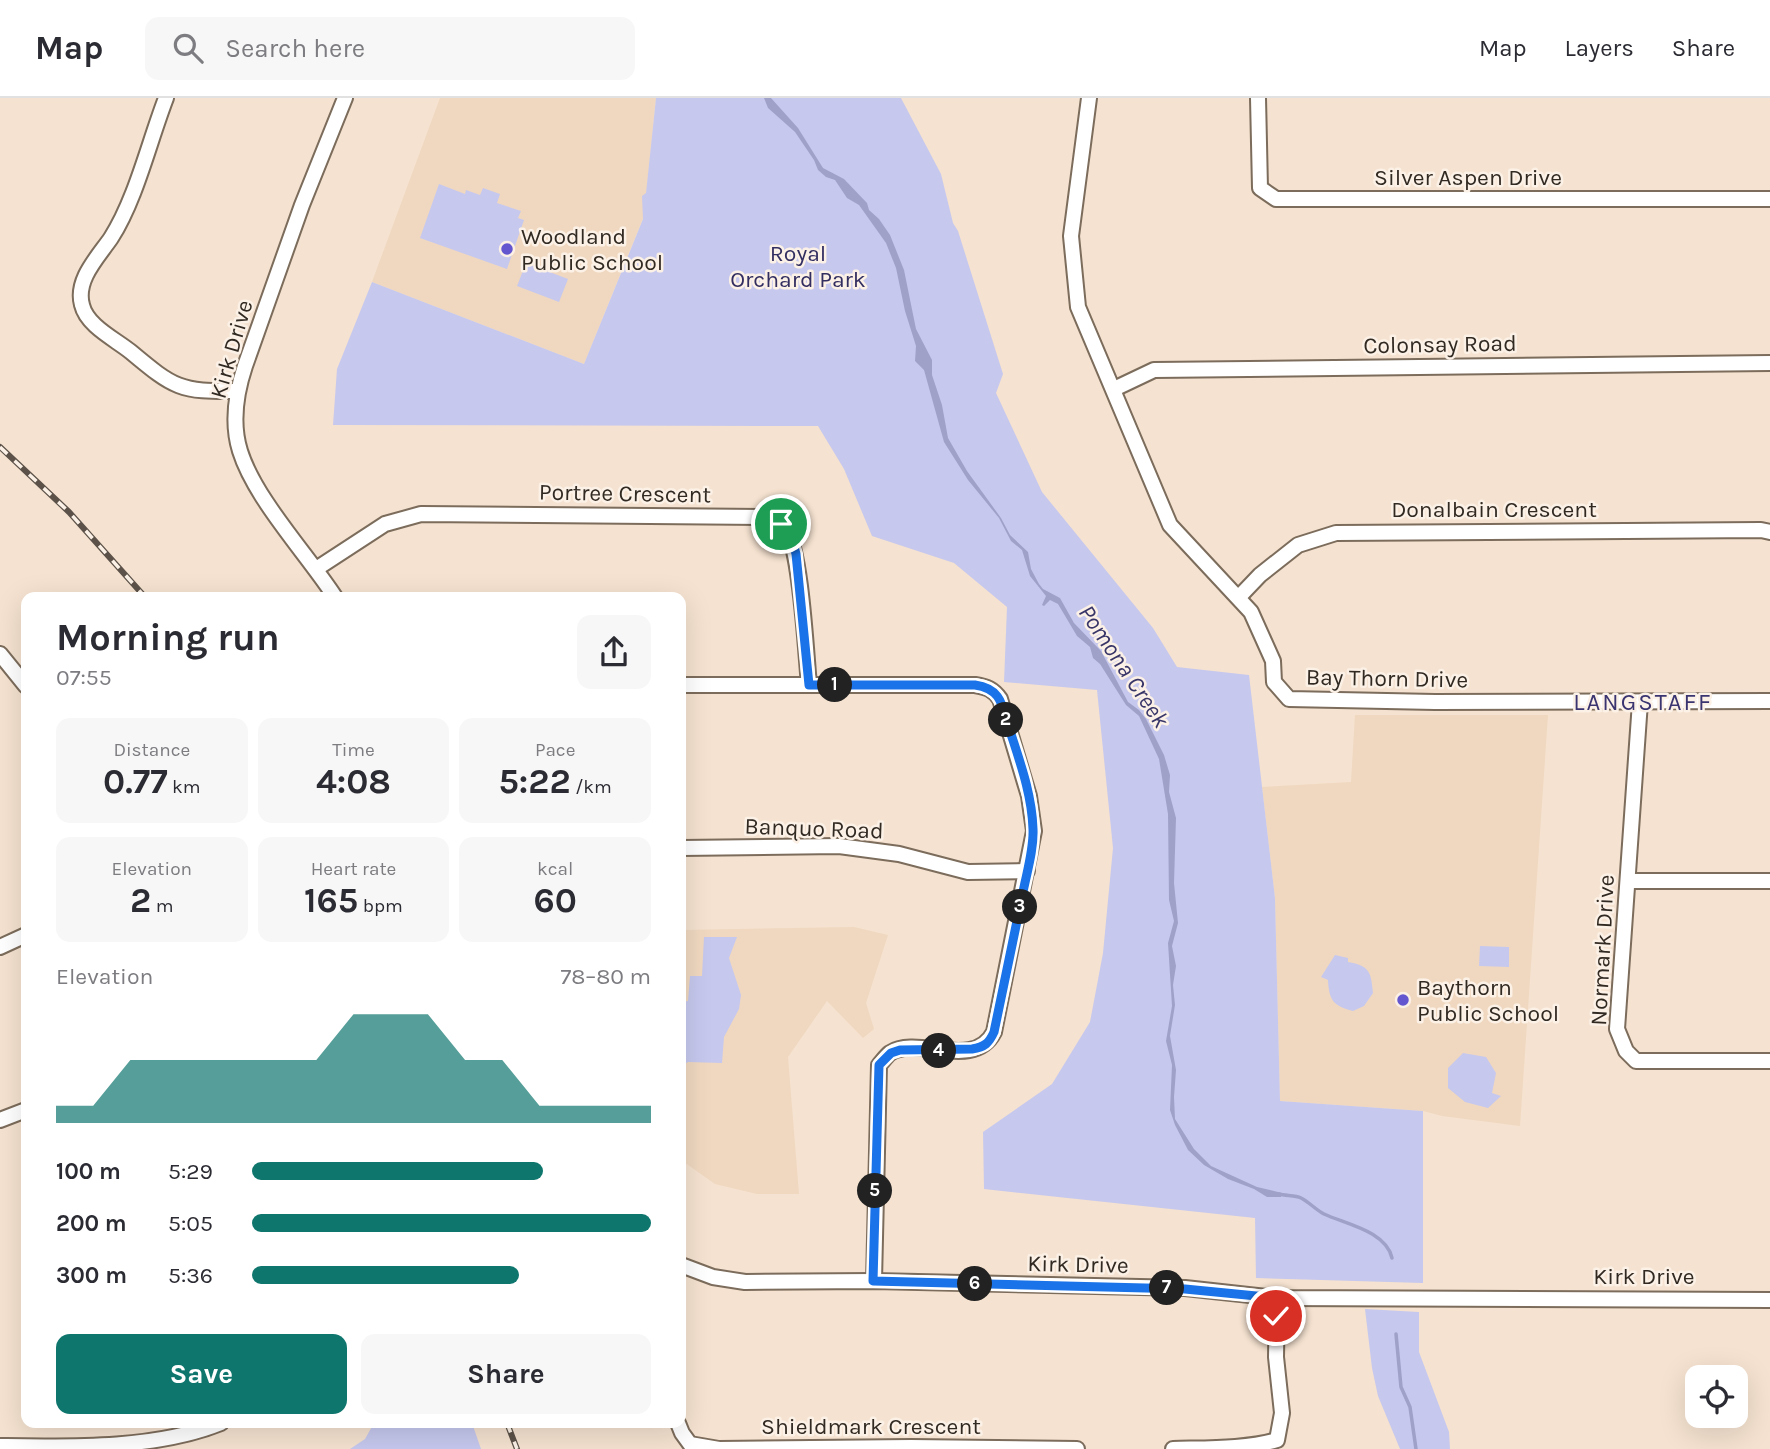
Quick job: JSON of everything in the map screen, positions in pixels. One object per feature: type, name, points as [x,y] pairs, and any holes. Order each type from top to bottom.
[{"type":"street","points":[[166,98],[124,213],[112,236],[89,268],[82,286],[80,302],[90,321],[162,379],[187,389],[237,391]]},
{"type":"street","name":"Kirk Drive","points":[[332,592],[270,507],[248,470],[236,431],[237,391],[302,205],[345,98]]},
{"type":"street","name":"Bay Thorn Drive","points":[[1089,98],[1071,236],[1078,307],[1170,525],[1251,612],[1273,661],[1274,682],[1289,699],[1369,702],[1770,701]]},
{"type":"street","name":"Silver Aspen Drive","points":[[1258,98],[1260,188],[1276,199],[1770,199]]},
{"type":"street","name":"Colonsay Road","points":[[1114,389],[1154,370],[1770,363]]},
{"type":"street","name":"Portree Crescent","points":[[316,569],[385,524],[421,514],[763,517],[781,524],[787,531],[796,554],[809,685]]},
{"type":"street","name":"Donalbain Crescent","points":[[1239,597],[1260,575],[1298,545],[1336,533],[1770,532]]},
{"type":"street","points":[[0,654],[21,680]]},
{"type":"street","points":[[686,685],[975,685],[995,691],[1000,699],[1029,796],[1034,831],[994,1032],[984,1047],[900,1050],[891,1053],[879,1065],[873,1281]]},
{"type":"street","name":"Normark Drive","points":[[1640,702],[1617,1029],[1626,1051],[1636,1061],[1770,1061]]},
{"type":"street","name":"Banquo Road","points":[[686,848],[839,846],[899,854],[968,872],[1027,872]]},
{"type":"street","points":[[1628,881],[1770,881]]},
{"type":"street","points":[[0,947],[21,937]]},
{"type":"street","points":[[0,1120],[21,1112]]},
{"type":"street","name":"Kirk Drive","points":[[686,1267],[713,1277],[745,1282],[873,1281],[1185,1289],[1277,1298],[1770,1300]]},
{"type":"street","points":[[1173,1449],[1246,1448],[1277,1440],[1282,1413],[1276,1357],[1277,1298]]},
{"type":"street","points":[[0,1446],[135,1448],[191,1437],[210,1428]]},
{"type":"street","name":"Shieldmark Crescent","points":[[680,1428],[690,1444],[719,1449],[1077,1449]]},
{"type":"shaded area","name":"Woodland Public School","points":[[440,98],[656,98],[644,216],[584,364],[372,282]]},
{"type":"shaded area","points":[[764,98],[771,98],[798,128],[823,168],[844,179],[867,203],[869,210],[890,235],[904,270],[916,329],[932,360],[932,375],[942,405],[948,438],[1010,535],[1028,552],[1031,569],[1039,584],[1060,598],[1074,623],[1101,651],[1128,702],[1146,719],[1164,755],[1170,775],[1169,792],[1176,818],[1174,883],[1178,923],[1172,946],[1176,966],[1173,985],[1175,1005],[1170,1036],[1176,1070],[1175,1119],[1194,1149],[1211,1166],[1257,1187],[1282,1193],[1281,1197],[1267,1197],[1204,1165],[1188,1150],[1170,1110],[1172,1065],[1166,1041],[1172,1006],[1168,943],[1174,921],[1169,900],[1168,814],[1159,759],[1139,716],[1126,705],[1100,664],[1093,658],[1090,647],[1077,636],[1058,604],[1050,600],[1042,605],[1046,596],[1030,576],[1022,550],[1011,541],[999,518],[968,480],[944,442],[924,370],[915,361],[916,346],[896,268],[886,243],[859,205],[847,198],[835,180],[818,170],[795,132],[768,108]]},
{"type":"shaded area","name":"Baythorn Public School","points":[[1355,715],[1548,715],[1520,1126],[1423,1111],[1280,1101],[1275,898],[1262,787],[1351,782]]},
{"type":"shaded area","points":[[854,927],[888,935],[866,1003],[874,1029],[863,1038],[827,1001],[788,1057],[799,1194],[757,1194],[715,1184],[686,1164],[686,930]]},
{"type":"green space","name":"Royal Orchard Park","points":[[656,98],[901,98],[941,174],[953,223],[958,231],[1003,374],[996,393],[1042,492],[1153,628],[1177,667],[1249,675],[1275,898],[1280,1101],[1423,1111],[1423,1283],[1256,1278],[1255,1218],[984,1189],[983,1132],[1052,1084],[1090,1022],[1103,953],[1113,848],[1097,690],[1004,682],[1007,607],[954,563],[872,536],[844,469],[818,426],[333,425],[337,369],[372,282],[584,364],[643,219],[642,196],[646,193]]},
{"type":"green space","points":[[439,184],[465,194],[466,190],[480,195],[483,188],[500,194],[497,203],[521,211],[518,218],[524,220],[507,269],[420,238]]},
{"type":"green space","points":[[526,263],[568,279],[559,302],[517,286]]},
{"type":"green space","points":[[704,937],[737,937],[729,958],[741,995],[739,1009],[724,1037],[722,1063],[686,1063],[686,1001],[690,976],[702,976]]},
{"type":"green space","points":[[1480,946],[1509,947],[1509,967],[1479,966]]},
{"type":"green space","points":[[1335,955],[1348,958],[1348,962],[1365,968],[1370,975],[1373,993],[1364,1006],[1353,1011],[1333,1001],[1328,980],[1321,977]]},
{"type":"green space","points":[[1463,1053],[1486,1057],[1496,1073],[1492,1093],[1501,1096],[1488,1108],[1465,1102],[1448,1088],[1448,1068]]},
{"type":"green space","points":[[1365,1309],[1419,1312],[1419,1352],[1449,1432],[1450,1449],[1400,1449],[1378,1396]]},
{"type":"green space","points":[[371,1428],[474,1428],[481,1449],[350,1449],[365,1439]]},
{"type":"waterway","name":"Pomona Creek","points":[[1279,1194],[1301,1198],[1324,1214],[1373,1235],[1382,1241],[1392,1258]]},
{"type":"waterway","name":"Pomona Creek","points":[[1396,1334],[1401,1387],[1410,1407],[1416,1449]]},
{"type":"railway","points":[[0,447],[69,512],[141,592]]},
{"type":"railway","points":[[509,1428],[517,1449]]},
{"type":"place","name":"Woodland Public School","points":[[507,249]]},
{"type":"place","name":"Baythorn Public School","points":[[1403,1000]]},
{"type":"district","name":"LANGSTAFF","points":[[1643,702]]},
{"type":"route","points":[[781,524],[792,540],[796,554],[809,685],[975,685],[995,691],[1017,753],[1032,813],[1034,831],[1027,872],[994,1032],[989,1043],[984,1047],[972,1049],[900,1050],[891,1053],[879,1065],[873,1281],[1185,1289],[1277,1298],[1276,1316]]}]
